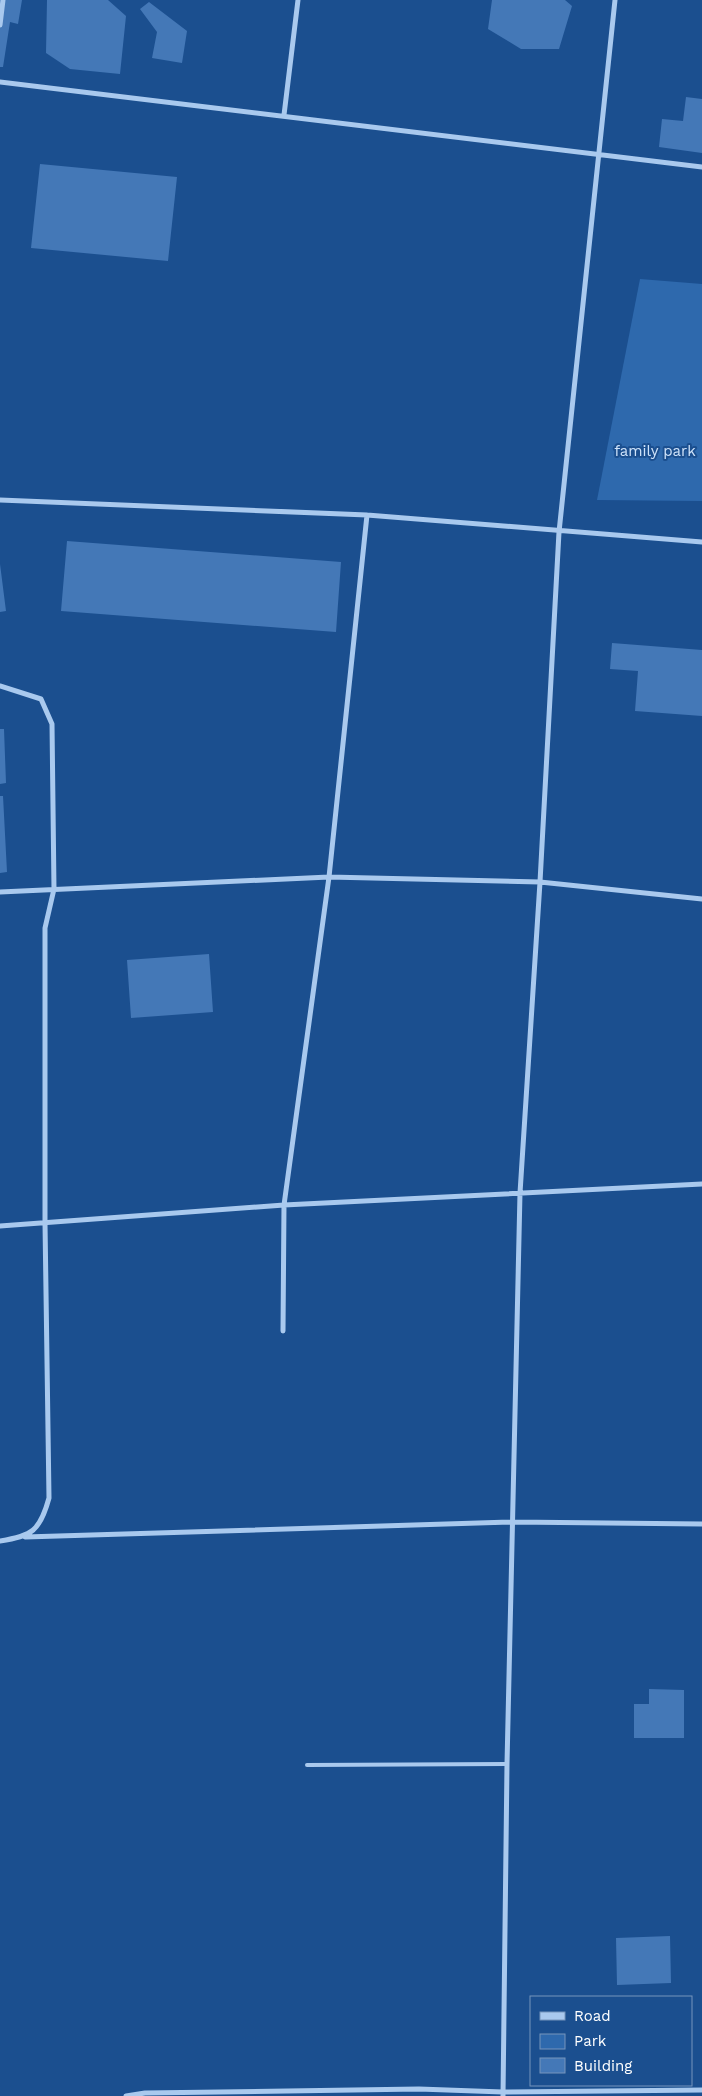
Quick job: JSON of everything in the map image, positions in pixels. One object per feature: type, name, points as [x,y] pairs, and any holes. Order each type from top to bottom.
[{"type":"street","points":[[0,25],[3,0]]},
{"type":"street","points":[[284,115],[298,0]]},
{"type":"street","points":[[503,2094],[507,1764],[520,1193],[540,882],[559,532],[615,0]]},
{"type":"street","points":[[0,82],[702,167]]},
{"type":"street","points":[[0,500],[367,515],[559,532],[702,542]]},
{"type":"street","points":[[283,1330],[284,1206],[329,877],[367,515]]},
{"type":"street","points":[[0,686],[41,700],[52,724],[54,889],[45,928],[45,1223],[49,1498],[45,1513],[34,1532],[22,1537]]},
{"type":"street","points":[[0,892],[329,877],[540,882],[702,899]]},
{"type":"street","points":[[0,1226],[284,1206],[702,1184]]},
{"type":"street","points":[[0,1541],[22,1537],[513,1522],[702,1524]]},
{"type":"street","points":[[126,2096],[145,2093],[291,2090],[419,2089],[503,2094],[702,2090]]},
{"type":"lane","points":[[307,1765],[507,1764]]},
{"type":"green space","name":"family park","points":[[640,279],[702,284],[702,501],[597,500]]},
{"type":"building","points":[[0,0],[22,0],[18,24],[10,22],[3,67],[0,67]]},
{"type":"building","points":[[47,0],[108,0],[126,16],[120,74],[70,69],[46,53]]},
{"type":"building","points":[[492,0],[565,0],[572,6],[559,49],[521,49],[488,29]]},
{"type":"building","points":[[149,2],[187,31],[182,63],[152,58],[157,32],[140,9]]},
{"type":"building","points":[[686,97],[702,99],[702,153],[659,147],[662,119],[683,121]]},
{"type":"building","points":[[40,164],[177,177],[168,261],[31,248]]},
{"type":"building","points":[[67,541],[341,562],[336,632],[61,611]]},
{"type":"building","points":[[0,564],[6,611],[0,612]]},
{"type":"building","points":[[612,643],[702,650],[702,716],[635,711],[638,671],[610,669]]},
{"type":"building","points":[[0,729],[4,729],[6,783],[0,784]]},
{"type":"building","points":[[0,796],[3,796],[7,872],[0,873]]},
{"type":"building","points":[[209,954],[213,1012],[131,1018],[127,960]]},
{"type":"building","points":[[649,1689],[684,1690],[684,1738],[634,1738],[634,1704],[649,1704]]},
{"type":"building","points":[[670,1936],[671,1983],[617,1985],[616,1938]]}]
